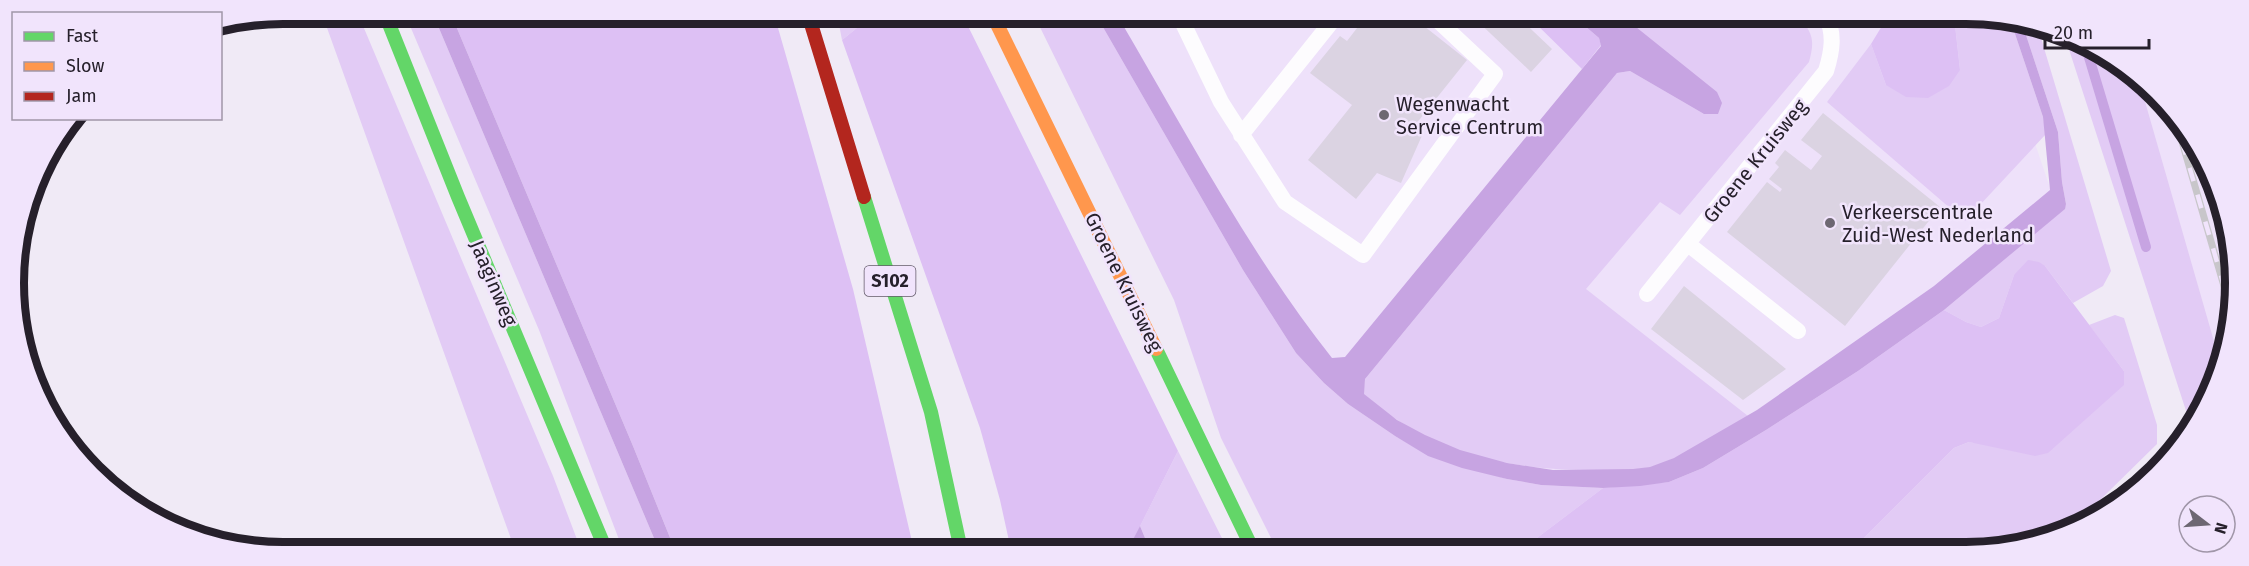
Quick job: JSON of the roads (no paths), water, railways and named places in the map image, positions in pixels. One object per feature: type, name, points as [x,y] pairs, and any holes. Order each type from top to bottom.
[{"type":"main road","name":"Jaaginweg","points":[[389,24],[458,197],[603,542]]},
{"type":"main road","name":"S102","points":[[811,24],[931,412],[959,542]]},
{"type":"main road","name":"Groene Kruisweg","points":[[997,24],[1100,231],[1249,542]]},
{"type":"lane","points":[[1183,24],[1221,102],[1285,202],[1364,255],[1495,74],[1442,24]]},
{"type":"lane","points":[[1241,135],[1331,24]]},
{"type":"lane","name":"Groene Kruisweg","points":[[1647,294],[1826,71],[1832,54],[1832,36],[1828,24]]},
{"type":"lane","points":[[1688,244],[1798,331]]},
{"type":"waterway","points":[[2088,55],[2146,247]]},
{"type":"railway","points":[[2182,140],[2225,288]]},
{"type":"place","name":"Wegenwacht Service Centrum","points":[[1384,115]]},
{"type":"place","name":"Verkeerscentrale Zuid-West Nederland","points":[[1830,223]]}]
